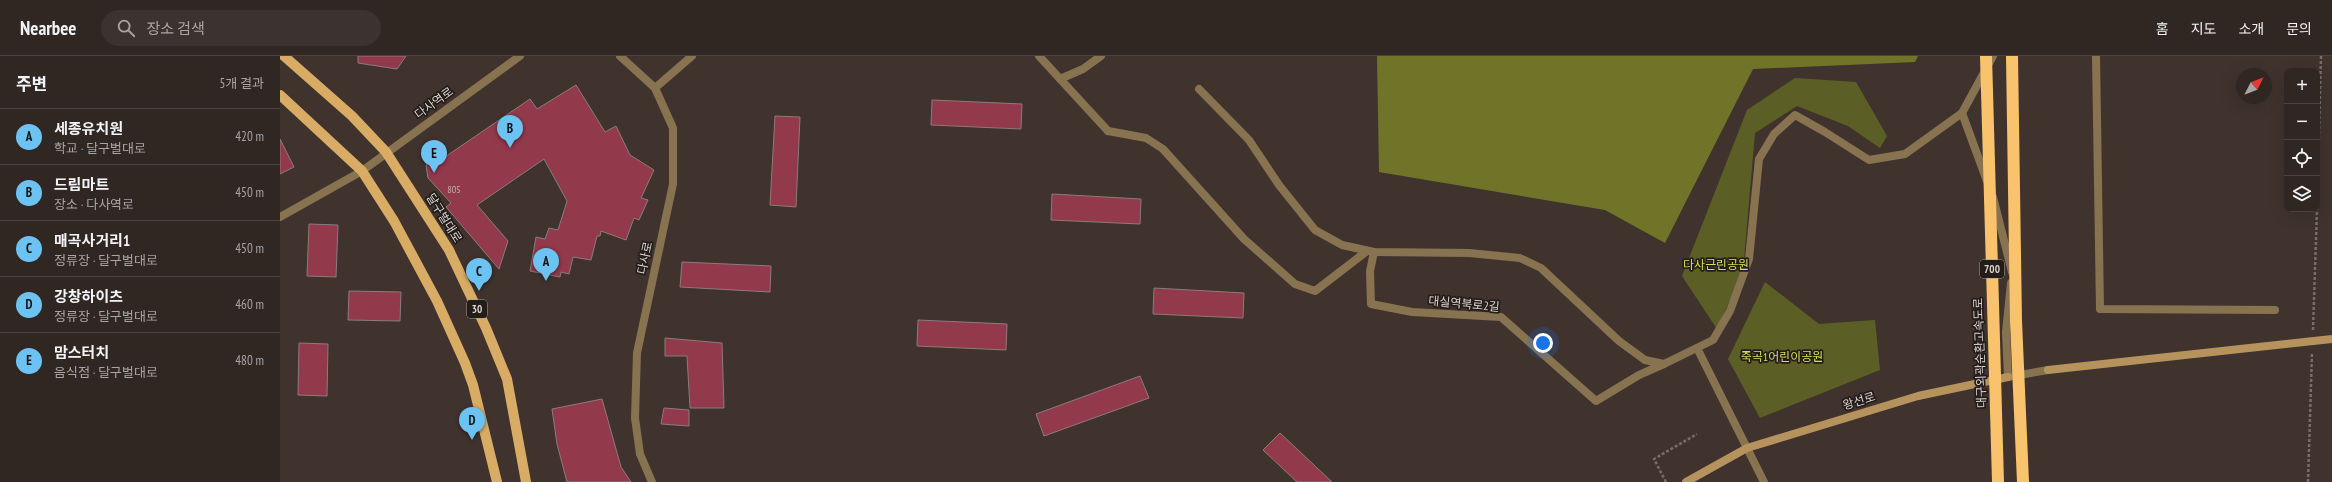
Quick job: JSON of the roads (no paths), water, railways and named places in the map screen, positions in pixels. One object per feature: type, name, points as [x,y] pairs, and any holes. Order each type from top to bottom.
[{"type":"highway","name":"대구외곽순환고속도로","points":[[1986,56],[1998,482]]},
{"type":"highway","name":"700","points":[[2012,56],[2016,313],[2023,482]]},
{"type":"main road","name":"달구벌대로","points":[[284,56],[305,72],[352,116],[386,152],[449,250],[486,328],[507,379],[526,482]]},
{"type":"main road","points":[[280,95],[362,171],[394,220],[437,301],[460,350],[473,385],[497,482]]},
{"type":"main road","points":[[2048,370],[2332,339]]},
{"type":"main road","name":"왕선로","points":[[1686,482],[1746,448],[1918,396],[1982,380],[2008,377]]},
{"type":"street","name":"다사역로","points":[[280,217],[362,171],[386,152],[520,56]]},
{"type":"street","points":[[620,56],[655,88],[692,56]]},
{"type":"street","points":[[1039,56],[1108,131],[1146,138],[1163,149],[1244,239],[1295,284],[1315,291],[1370,251]]},
{"type":"street","points":[[1060,79],[1083,69],[1101,56]]},
{"type":"street","points":[[1993,56],[1962,113],[1996,205],[2012,272],[2006,332],[2008,377]]},
{"type":"street","points":[[2096,56],[2100,309],[2275,310]]},
{"type":"street","name":"다사로","points":[[652,482],[640,454],[636,418],[637,353],[673,184],[673,128],[655,88]]},
{"type":"street","points":[[1199,89],[1249,140],[1279,185],[1315,230],[1342,246],[1370,251],[1469,253],[1520,258],[1541,268],[1619,341],[1645,360],[1664,364]]},
{"type":"street","name":"대실역북로2길","points":[[1370,251],[1371,304],[1412,312],[1501,317],[1596,401],[1639,375],[1698,350],[1713,340],[1730,311],[1743,279],[1749,259],[1759,159],[1774,134],[1795,115],[1869,160],[1905,154],[1962,113]]},
{"type":"street","points":[[1698,350],[1764,482]]},
{"type":"street","name":"왕선로","points":[[2008,377],[2048,370]]},
{"type":"place","name":"드림마트","points":[[510,148]]},
{"type":"place","name":"맘스터치","points":[[434,173]]},
{"type":"place","name":"세종유치원","points":[[546,281]]},
{"type":"place","name":"매곡사거리1","points":[[479,291]]},
{"type":"place","name":"강창하이츠","points":[[472,440]]},
{"type":"park label","name":"다사근린공원","points":[[1716,265]]},
{"type":"park label","name":"죽곡1어린이공원","points":[[1782,357]]}]
